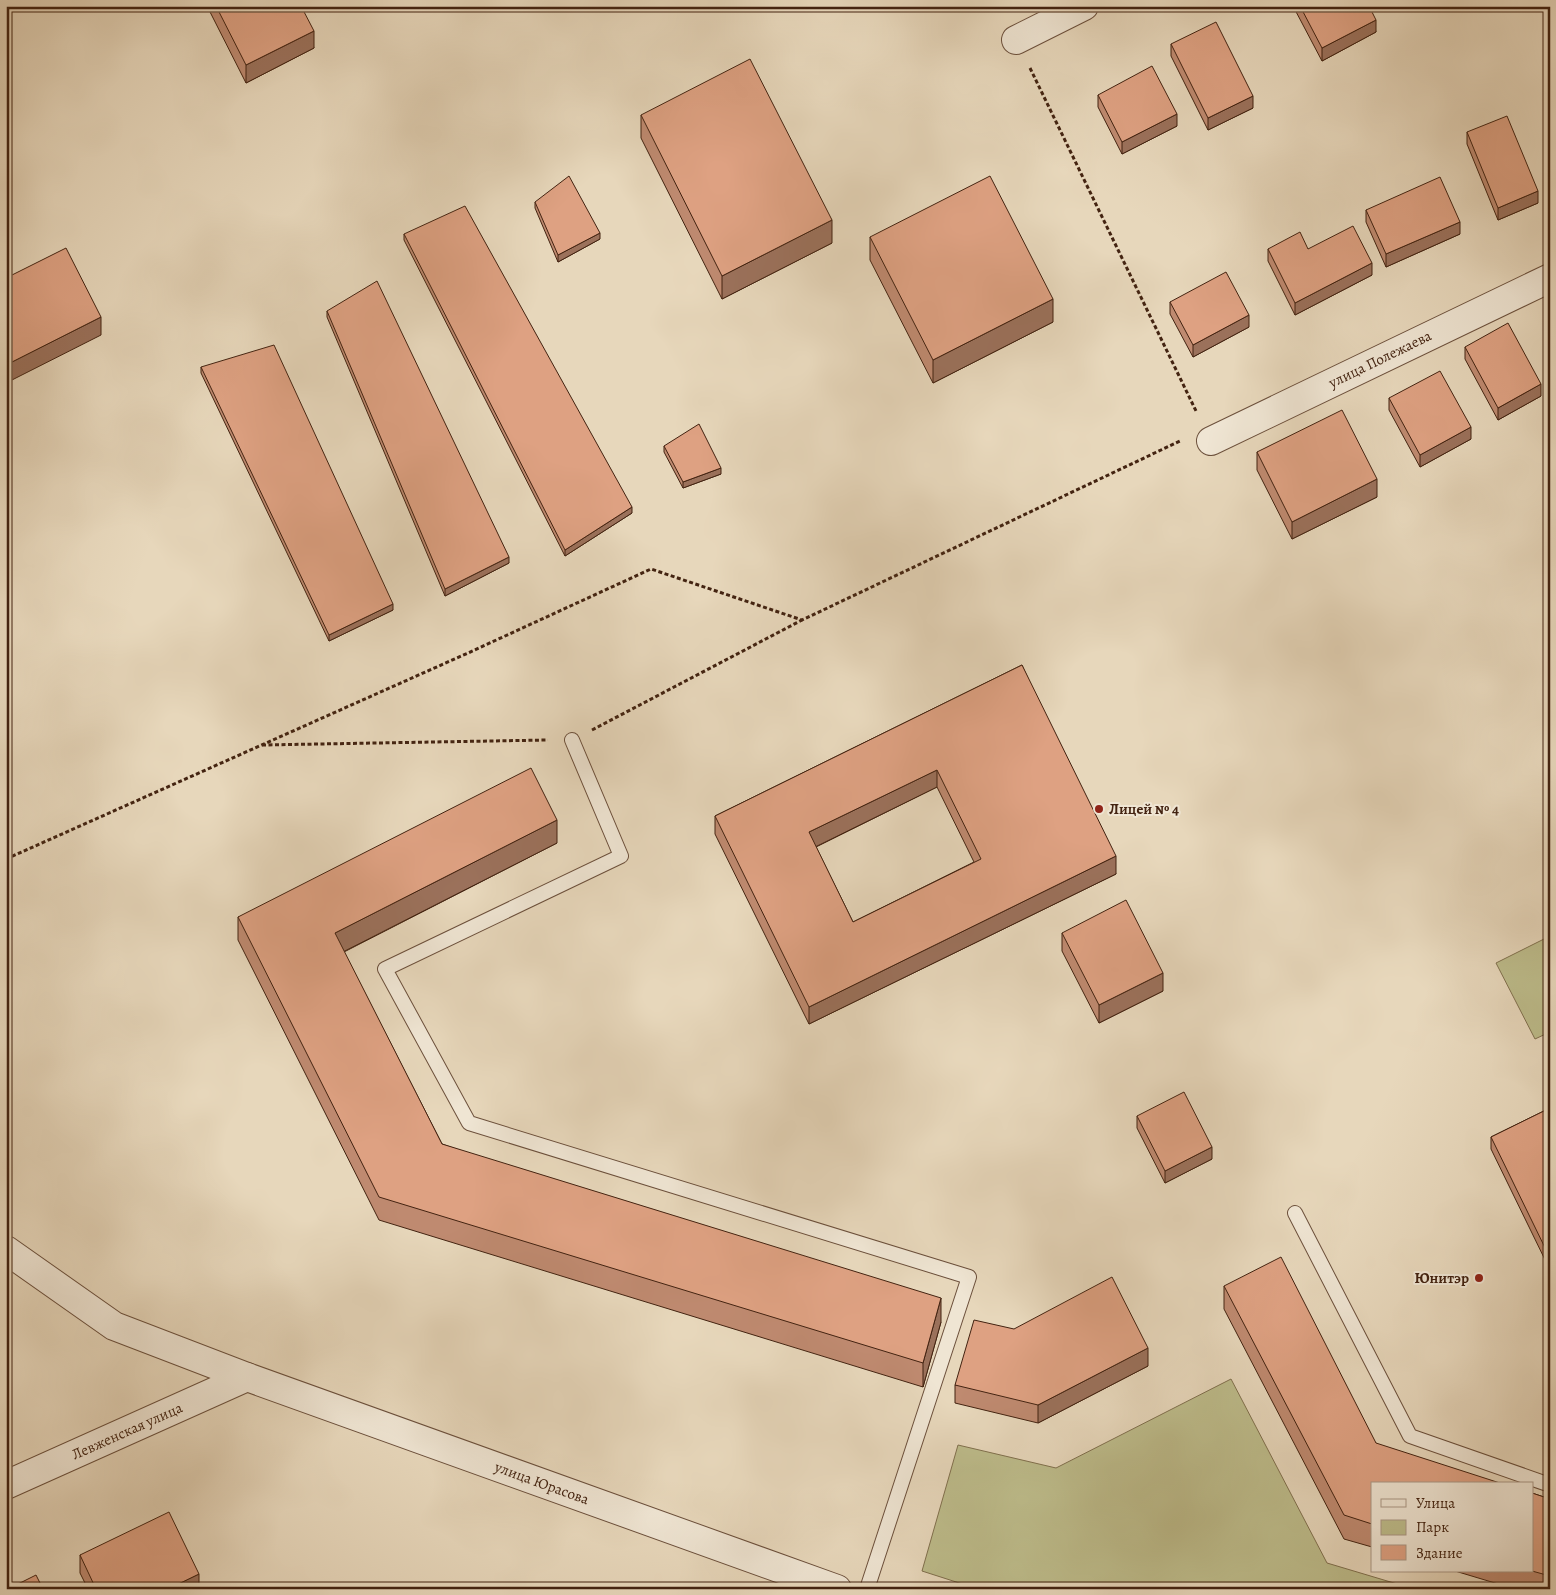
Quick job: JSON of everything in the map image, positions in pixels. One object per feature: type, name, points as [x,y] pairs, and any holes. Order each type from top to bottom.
[{"type":"street","points":[[1016,40],[1084,6]]},
{"type":"street","name":"улица Полежаева","points":[[1208,435],[1550,278]]},
{"type":"street","name":"улица Юрасова","points":[[6,1250],[114,1326],[247,1377],[837,1589]]},
{"type":"street","name":"Левженская улица","points":[[6,1485],[247,1377]]},
{"type":"lane","points":[[572,740],[621,856],[385,969],[470,1123],[969,1277],[867,1589]]},
{"type":"lane","points":[[1295,1213],[1410,1436],[1550,1485]]},
{"type":"path","points":[[260,745],[572,740],[802,620],[1208,435],[1016,40]]},
{"type":"path","points":[[6,860],[651,569],[802,620]]},
{"type":"green space","points":[[1550,936],[1550,1032],[1535,1039],[1496,963]]},
{"type":"green space","points":[[1231,1379],[1327,1563],[1414,1589],[978,1589],[922,1571],[958,1445],[1056,1468]]},
{"type":"building","points":[[216,6],[301,6],[314,31],[246,65]]},
{"type":"building","points":[[1300,6],[1369,6],[1376,20],[1322,48]]},
{"type":"building","points":[[1216,22],[1253,96],[1208,118],[1171,44]]},
{"type":"building","points":[[750,59],[832,220],[722,276],[641,115]]},
{"type":"building","points":[[1152,66],[1177,114],[1122,142],[1098,95]]},
{"type":"building","points":[[1507,116],[1538,191],[1498,208],[1467,132]]},
{"type":"building","points":[[569,176],[600,233],[558,255],[535,202]]},
{"type":"building","points":[[990,176],[1053,299],[933,360],[870,237]]},
{"type":"building","points":[[1440,177],[1460,222],[1386,254],[1366,210]]},
{"type":"building","points":[[465,206],[632,507],[565,550],[404,234]]},
{"type":"building","points":[[1353,226],[1372,263],[1295,303],[1268,249],[1300,232],[1308,249]]},
{"type":"building","points":[[66,248],[101,317],[6,365],[6,278]]},
{"type":"building","points":[[1226,272],[1249,315],[1193,345],[1170,302]]},
{"type":"building","points":[[377,281],[509,557],[445,589],[327,311]]},
{"type":"building","points":[[1508,323],[1541,384],[1498,408],[1465,347]]},
{"type":"building","points":[[274,345],[393,604],[329,635],[201,367]]},
{"type":"building","points":[[1440,371],[1471,427],[1420,455],[1389,398]]},
{"type":"building","points":[[1342,410],[1377,479],[1292,522],[1257,452]]},
{"type":"building","points":[[699,424],[721,468],[683,482],[664,446]]},
{"type":"building","points":[[1022,665],[1116,856],[809,1007],[715,816]],"holes":[[[937,770],[981,859],[853,922],[809,832]]]},
{"type":"building","points":[[531,768],[557,820],[335,933],[442,1144],[941,1298],[923,1363],[379,1197],[238,917]]},
{"type":"building","points":[[1126,900],[1163,973],[1099,1005],[1062,933]]},
{"type":"building","points":[[1184,1092],[1212,1147],[1165,1171],[1137,1116]]},
{"type":"building","points":[[1550,1108],[1550,1258],[1491,1137]]},
{"type":"building","points":[[1281,1257],[1376,1443],[1497,1482],[1371,1482],[1371,1524],[1344,1515],[1224,1286]]},
{"type":"building","points":[[1112,1277],[1148,1348],[1038,1405],[955,1385],[974,1320],[1014,1329]]},
{"type":"building","points":[[1534,1494],[1550,1499],[1550,1576],[1534,1572]]},
{"type":"building","points":[[169,1512],[199,1574],[168,1589],[96,1589],[80,1555]]},
{"type":"building","points":[[36,1575],[43,1589],[8,1589]]},
{"type":"place","name":"Лицей № 4","points":[[1099,809]]},
{"type":"place","name":"Юнитэр","points":[[1479,1278]]}]
